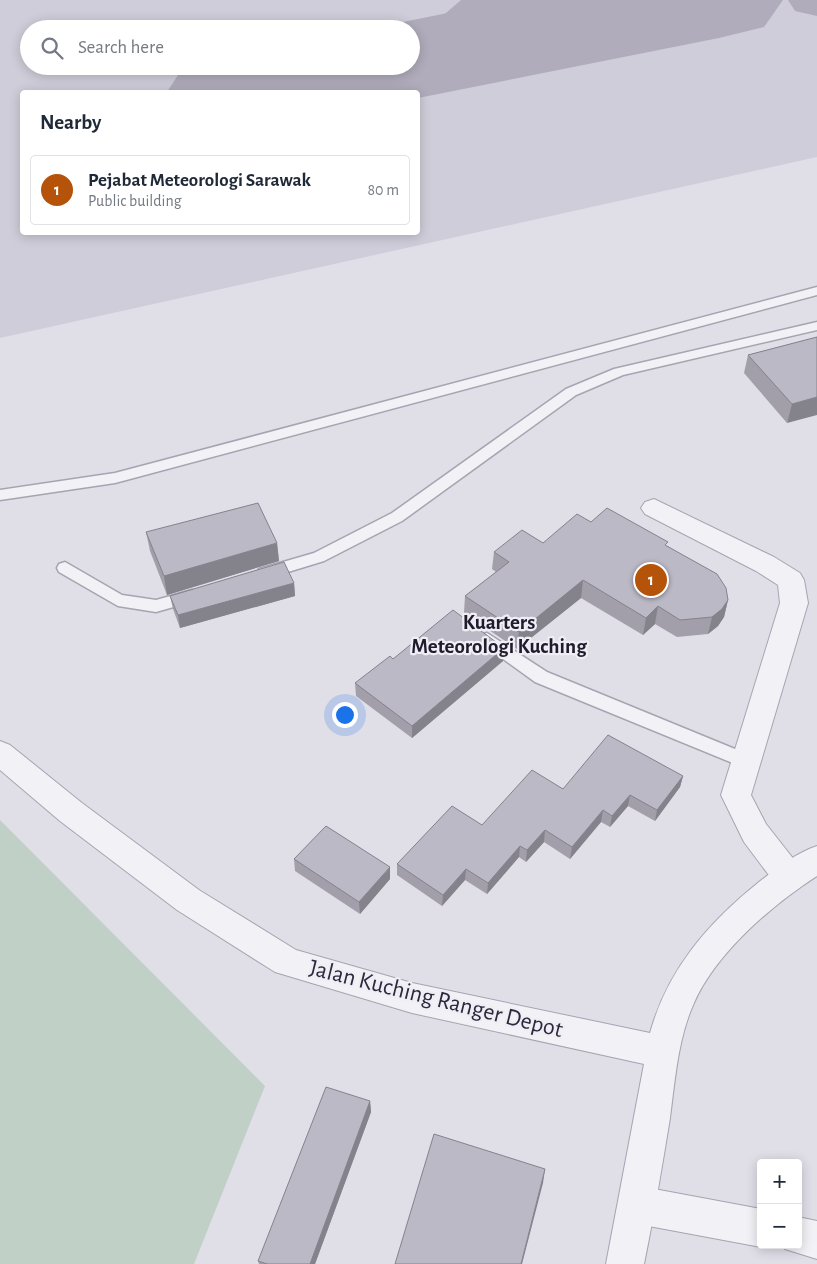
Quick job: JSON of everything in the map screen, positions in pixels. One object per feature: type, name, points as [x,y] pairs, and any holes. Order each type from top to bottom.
[{"type":"street","points":[[654,508],[765,564],[791,580],[794,603],[736,795],[755,833],[788,876]]},
{"type":"street","name":"Jalan Kuching Ranger Depot","points":[[0,753],[71,812],[188,900],[287,962],[412,998],[663,1052]]},
{"type":"street","points":[[625,1264],[638,1205],[663,1052],[681,993],[705,958],[730,928],[788,876],[817,858]]},
{"type":"street","points":[[638,1205],[757,1227]]},
{"type":"street","points":[[802,1237],[817,1240]]},
{"type":"lane","points":[[0,495],[115,478],[817,291]]},
{"type":"lane","points":[[247,579],[319,557],[397,517],[571,392],[619,372],[817,326]]},
{"type":"lane","points":[[64,568],[118,600],[156,606],[202,593]]},
{"type":"lane","points":[[477,631],[541,677],[746,761]]},
{"type":"shaded area","points":[[0,0],[817,0],[817,157],[0,338]]},
{"type":"shaded area","points":[[0,820],[265,1086],[194,1264],[0,1264]]},
{"type":"building","points":[[817,337],[817,397],[792,404],[748,355]]},
{"type":"building","points":[[258,503],[277,543],[164,576],[146,532]]},
{"type":"building","points":[[607,508],[668,542],[665,545],[717,574],[726,588],[728,600],[722,609],[712,617],[680,620],[658,606],[646,618],[583,580],[519,632],[465,596],[509,562],[494,552],[522,530],[543,543],[577,514],[591,522]]},
{"type":"building","points":[[284,562],[294,583],[178,615],[170,596]]},
{"type":"building","points":[[453,610],[504,648],[412,726],[355,683],[390,656],[393,659]]},
{"type":"building","points":[[608,735],[683,776],[657,810],[630,795],[612,816],[603,810],[572,847],[545,830],[527,850],[520,846],[488,883],[466,869],[443,895],[397,864],[452,806],[482,825],[532,770],[563,789]]},
{"type":"building","points":[[326,826],[390,867],[359,902],[294,859]]},
{"type":"building","points":[[326,1087],[370,1101],[310,1264],[267,1264],[258,1261]]},
{"type":"building","points":[[434,1134],[545,1169],[521,1264],[395,1264]]},
{"type":"taxiway","points":[[420,47],[464,24],[482,8],[487,0]]},
{"type":"taxiway","points":[[813,0],[817,1]]},
{"type":"runway","points":[[420,57],[719,0]]},
{"type":"runway","points":[[247,90],[326,75]]},
{"type":"place","name":"Pejabat Meteorologi Sarawak","points":[[651,580]]},
{"type":"district","name":"Kuarters Meteorologi Kuching","points":[[499,634]]}]
